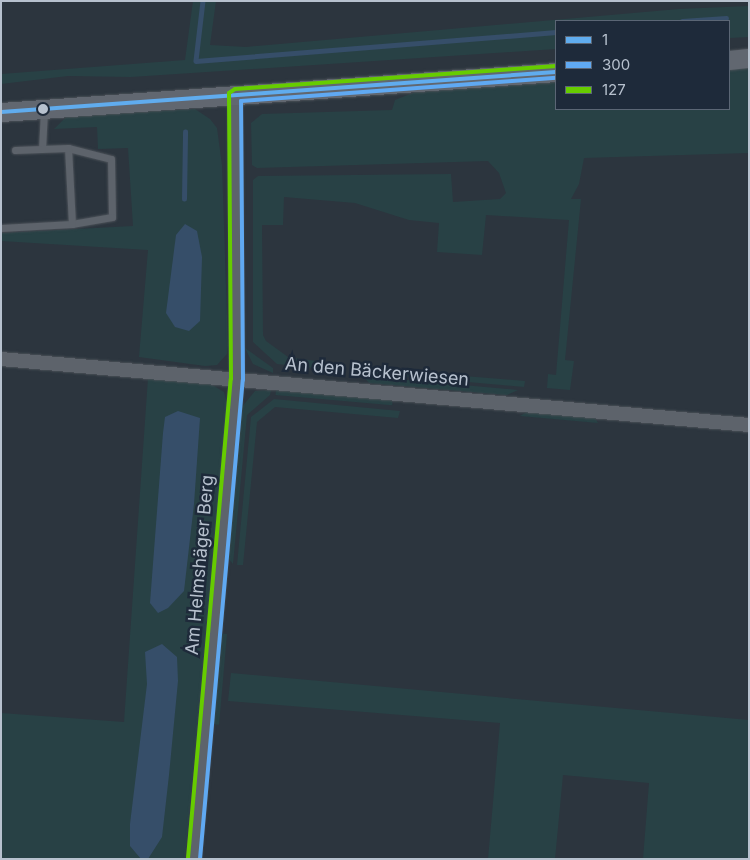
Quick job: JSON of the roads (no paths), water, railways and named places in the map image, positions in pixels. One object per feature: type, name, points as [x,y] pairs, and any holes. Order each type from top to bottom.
[{"type":"main road","points":[[730,60],[749,58]]},
{"type":"main road","points":[[1,112],[555,72]]},
{"type":"street","name":"Am Helmshäger Berg","points":[[194,859],[236,379],[235,94]]},
{"type":"street","name":"An den Bäckerwiesen","points":[[1,359],[749,425]]},
{"type":"lane","points":[[42,149],[44,109]]},
{"type":"lane","points":[[68,148],[72,224]]},
{"type":"lane","points":[[1,228],[72,224],[112,217],[111,159],[68,148],[15,150]]},
{"type":"water","points":[[185,224],[197,231],[202,257],[200,321],[189,331],[175,327],[166,313],[176,235]]},
{"type":"water","points":[[178,411],[200,418],[194,504],[184,591],[168,608],[158,613],[150,603],[163,433],[165,417]]},
{"type":"water","points":[[162,644],[177,657],[178,681],[169,775],[162,837],[148,859],[141,859],[130,846],[130,824],[147,684],[145,652]]},
{"type":"waterway","points":[[203,1],[196,61],[555,32]]},
{"type":"waterway","points":[[697,20],[726,18]]},
{"type":"waterway","points":[[184,199],[185,132]]}]
